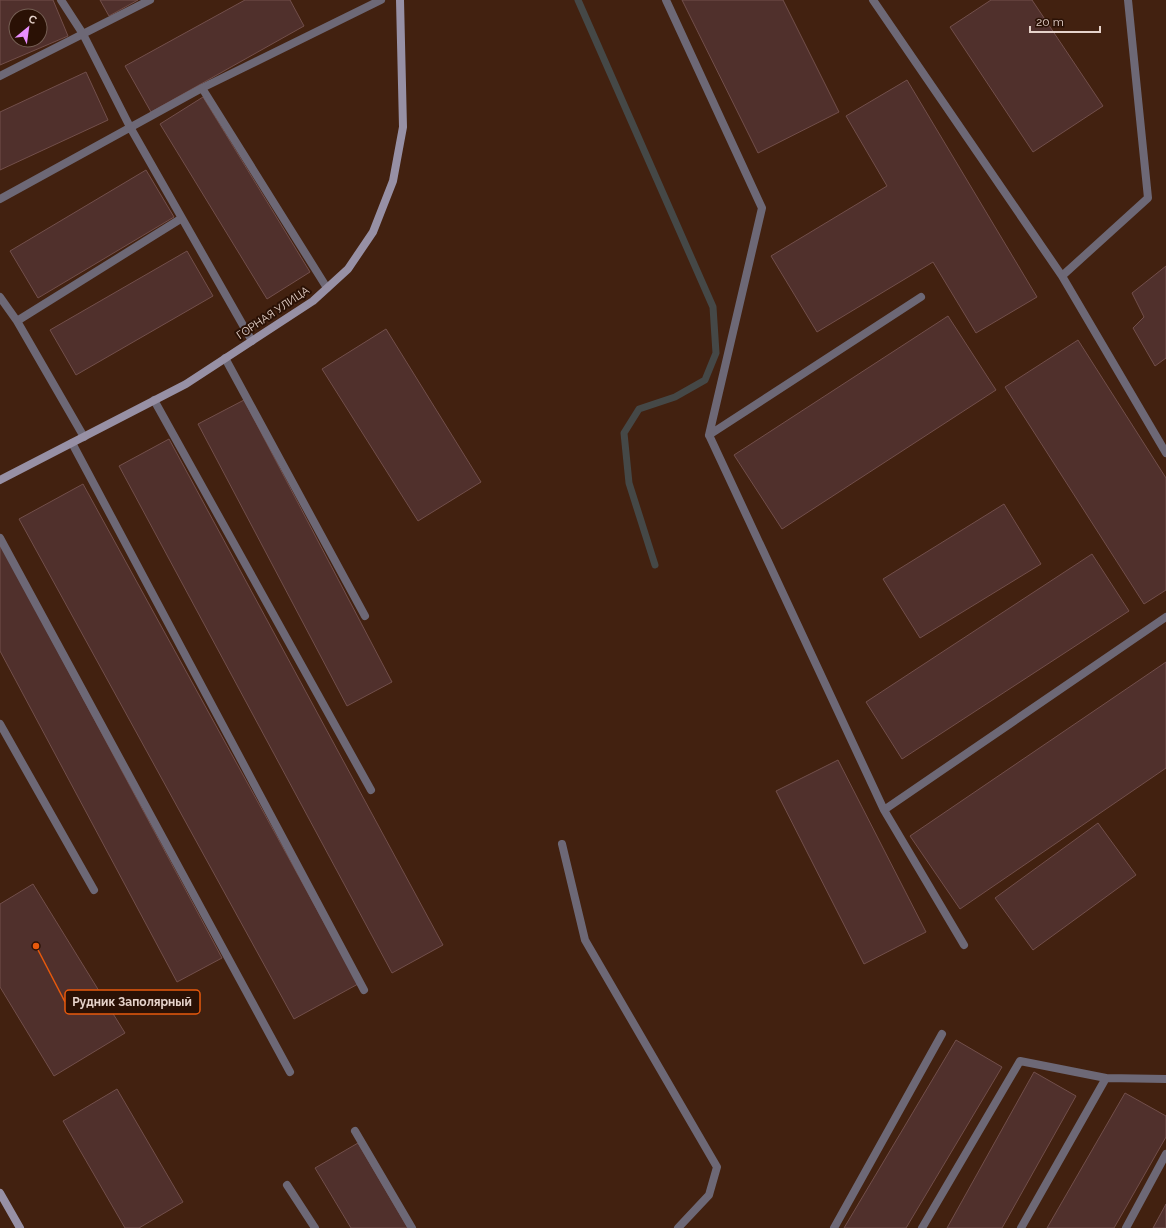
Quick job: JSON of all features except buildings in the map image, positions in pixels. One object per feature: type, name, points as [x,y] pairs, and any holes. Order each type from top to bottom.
[{"type":"street","name":"ГОРНАЯ УЛИЦА","points":[[0,480],[186,384],[313,301],[348,269],[373,232],[393,181],[403,127],[400,0]]},
{"type":"street","points":[[0,1193],[20,1228]]},
{"type":"lane","points":[[61,0],[83,34],[130,127],[252,341]]},
{"type":"lane","points":[[0,76],[150,0]]},
{"type":"lane","points":[[0,199],[202,88],[381,0]]},
{"type":"lane","points":[[666,0],[762,208],[709,435],[884,810],[964,945]]},
{"type":"lane","points":[[873,0],[1062,276],[1166,453]]},
{"type":"lane","points":[[1062,276],[1148,198],[1128,0]]},
{"type":"lane","points":[[202,88],[327,288]]},
{"type":"lane","points":[[17,321],[182,218]]},
{"type":"lane","points":[[0,296],[17,321],[84,437]]},
{"type":"lane","points":[[709,435],[921,297]]},
{"type":"lane","points":[[225,358],[365,616]]},
{"type":"lane","points":[[154,400],[371,790]]},
{"type":"lane","points":[[72,443],[364,990]]},
{"type":"lane","points":[[0,538],[290,1072]]},
{"type":"lane","points":[[884,810],[1166,617]]},
{"type":"lane","points":[[0,724],[94,890]]},
{"type":"lane","points":[[562,844],[586,940],[717,1167],[709,1195],[678,1228]]},
{"type":"lane","points":[[834,1228],[942,1034]]},
{"type":"lane","points":[[922,1228],[1020,1061],[1106,1078],[1166,1079]]},
{"type":"lane","points":[[1021,1228],[1106,1078]]},
{"type":"lane","points":[[355,1131],[412,1228]]},
{"type":"lane","points":[[1126,1228],[1166,1154]]},
{"type":"lane","points":[[287,1185],[315,1228]]},
{"type":"shaded area","points":[[0,0],[1166,0],[1166,1228],[0,1228]]},
{"type":"waterway","points":[[578,0],[713,307],[716,353],[705,380],[675,397],[639,409],[624,433],[629,483],[655,565]]},
{"type":"place","name":"Рудник Заполярный","points":[[36,946]]}]
